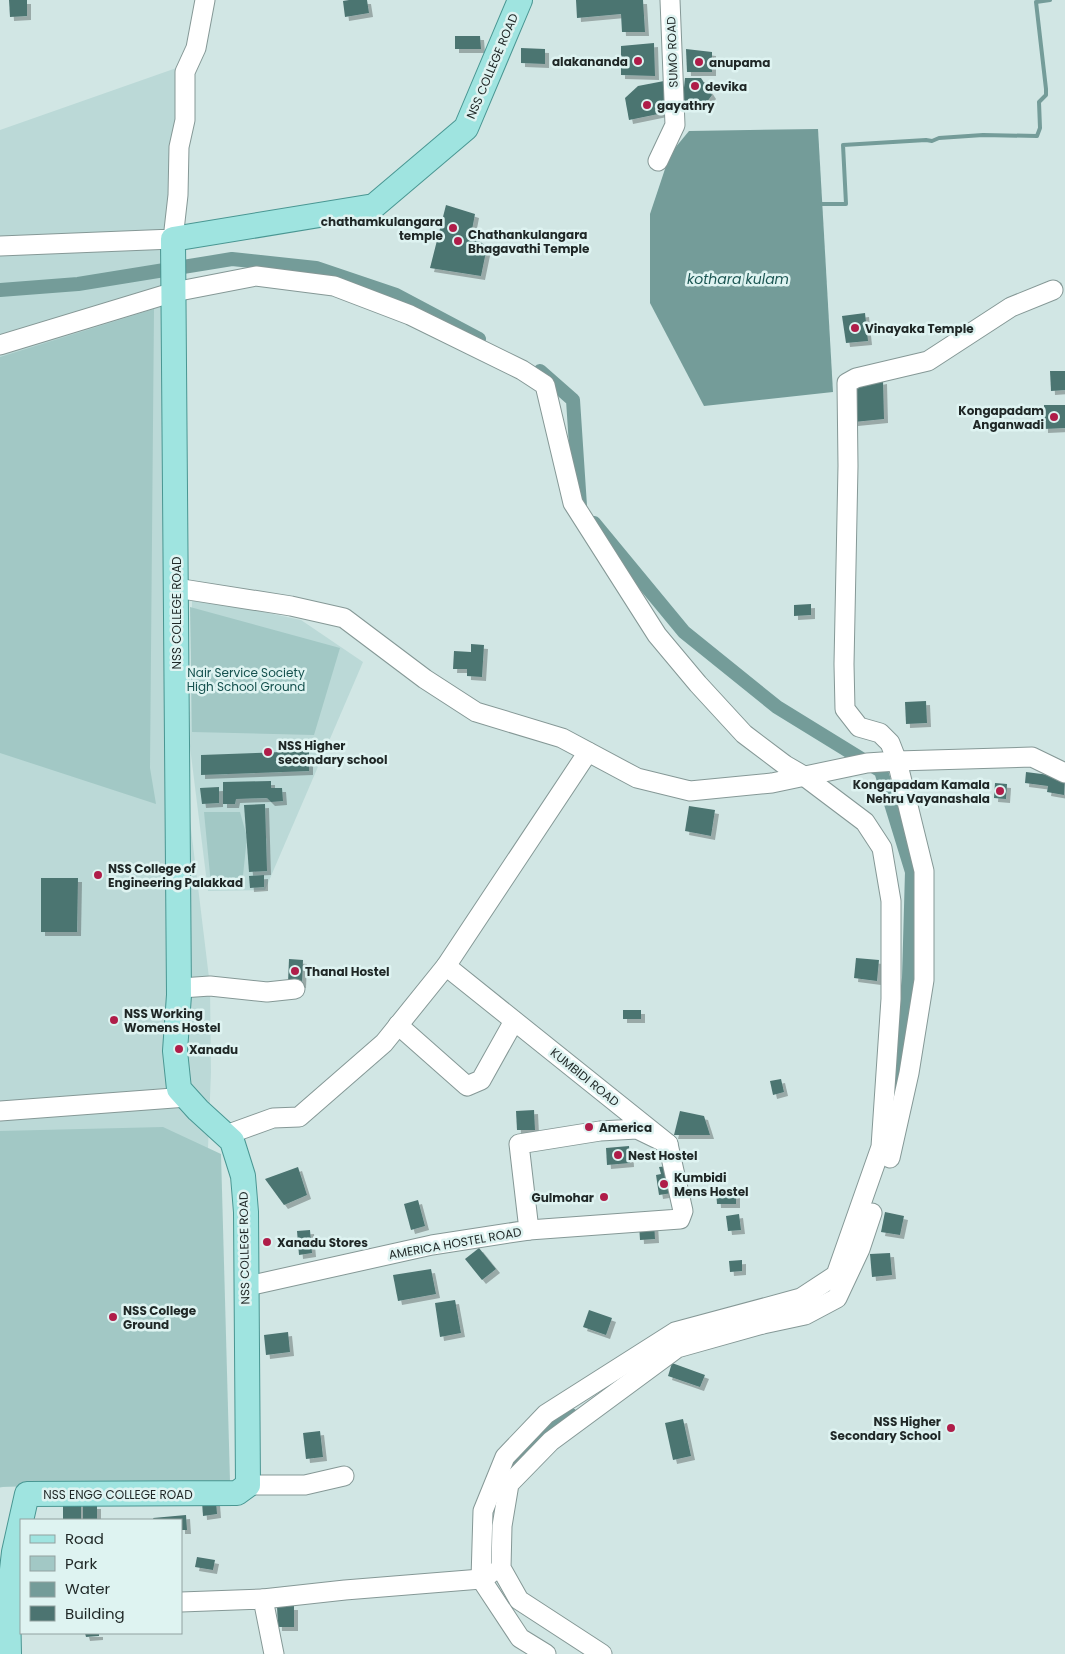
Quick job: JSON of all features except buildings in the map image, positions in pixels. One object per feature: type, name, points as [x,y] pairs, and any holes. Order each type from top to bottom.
[{"type":"main road","name":"NSS COLLEGE ROAD","points":[[248,1485],[245,1285],[246,1212],[242,1176],[232,1141],[198,1110],[179,1089],[175,1051],[178,1007],[173,244],[374,206],[466,128],[520,0]]},
{"type":"main road","name":"NSS ENGG COLLEGE ROAD","points":[[21,1519],[27,1494],[237,1493],[248,1485]]},
{"type":"main road","name":"NSS ENGG COLLEGE ROAD","points":[[8,1654],[15,1605],[14,1552],[20,1525]]},
{"type":"street","points":[[0,246],[173,244],[178,195],[179,146],[185,120],[185,72],[196,48],[205,0]]},
{"type":"street","name":"SUMO ROAD","points":[[658,161],[675,125],[670,0]]},
{"type":"street","points":[[0,345],[173,287],[256,276],[334,286],[410,315],[522,370],[545,385],[572,503],[657,635],[698,684],[744,734],[865,822],[882,848],[891,901],[891,999],[881,1147],[836,1275],[801,1298],[675,1332],[546,1414],[505,1456],[483,1511],[481,1579],[520,1638],[546,1654]]},
{"type":"street","points":[[602,1654],[518,1600],[501,1568],[502,1526],[509,1484],[551,1441],[676,1348],[763,1324],[805,1315],[837,1298],[860,1249],[888,1165],[909,1073],[924,980],[924,871],[890,743],[880,733],[859,728],[845,709],[844,664],[848,466],[847,383],[856,378],[928,361],[1011,307],[1053,290]]},
{"type":"street","points":[[176,588],[291,606],[344,618],[425,679],[476,712],[562,738],[637,778],[690,791],[772,783],[867,763],[896,761],[1032,757],[1065,773]]},
{"type":"street","points":[[226,1135],[273,1118],[299,1117],[384,1043],[446,966],[588,752]]},
{"type":"street","name":"KUMBIDI ROAD","points":[[446,966],[668,1144]]},
{"type":"street","points":[[178,1007],[181,988],[210,986],[267,992],[295,989]]},
{"type":"street","points":[[398,1025],[467,1086],[482,1080],[514,1021]]},
{"type":"street","points":[[0,1111],[187,1097]]},
{"type":"street","name":"AMERICA HOSTEL ROAD","points":[[245,1285],[257,1284],[432,1245],[529,1230],[519,1144],[600,1131],[637,1129],[668,1144]]},
{"type":"street","points":[[529,1230],[680,1219],[683,1211],[668,1144]]},
{"type":"street","points":[[248,1485],[304,1485],[344,1476]]},
{"type":"street","points":[[182,1602],[263,1599],[481,1579],[501,1568]]},
{"type":"street","points":[[263,1599],[274,1654]]},
{"type":"shaded area","name":"NSS College of Engineering Palakkad","points":[[185,65],[183,763],[210,986],[211,1072],[208,1148],[42,1474],[0,1488],[0,130]]},
{"type":"shaded area","points":[[192,597],[301,620],[363,662],[265,890],[208,891],[190,747]]},
{"type":"green space","points":[[154,309],[150,768],[156,804],[0,753],[0,357]]},
{"type":"green space","name":"Nair Service Society High School Ground","points":[[190,607],[340,648],[314,735],[192,732]]},
{"type":"green space","points":[[204,812],[240,812],[247,837],[242,885],[211,885]]},
{"type":"green space","name":"NSS College Ground","points":[[163,1127],[221,1154],[230,1481],[0,1487],[0,1131]]},
{"type":"water","name":"kothara kulam","points":[[818,129],[833,392],[704,406],[650,303],[650,214],[670,154],[689,131]]},
{"type":"waterway","points":[[822,204],[846,204],[843,145],[932,141],[939,138],[983,135],[1037,136],[1040,128],[1039,102],[1046,95],[1046,89],[1036,2],[1050,0]]},
{"type":"waterway","points":[[0,290],[78,284],[232,259],[316,268],[396,295],[479,339]]},
{"type":"waterway","points":[[540,371],[573,400],[580,506]]},
{"type":"waterway","points":[[594,523],[684,632],[777,707],[881,771],[912,872],[909,978],[892,1115]]},
{"type":"waterway","points":[[504,1478],[504,1472],[543,1435],[571,1415]]},
{"type":"place","name":"alakananda","points":[[638,61]]},
{"type":"place","name":"anupama","points":[[699,62]]},
{"type":"place","name":"devika","points":[[695,86]]},
{"type":"place","name":"gayathry","points":[[647,105]]},
{"type":"place","name":"chathamkulangara temple","points":[[453,228]]},
{"type":"place","name":"Chathankulangara Bhagavathi Temple","points":[[458,241]]},
{"type":"place","name":"Vinayaka Temple","points":[[855,328]]},
{"type":"place","name":"Kongapadam Anganwadi","points":[[1054,417]]},
{"type":"place","name":"NSS Higher secondary school","points":[[268,752]]},
{"type":"place","name":"Kongapadam Kamala Nehru Vayanashala","points":[[1000,791]]},
{"type":"place","name":"NSS College of Engineering Palakkad","points":[[98,875]]},
{"type":"place","name":"Thanal Hostel","points":[[295,971]]},
{"type":"place","name":"NSS Working Womens Hostel","points":[[114,1020]]},
{"type":"place","name":"Xanadu","points":[[179,1049]]},
{"type":"place","name":"America","points":[[589,1127]]},
{"type":"place","name":"Nest Hostel","points":[[618,1155]]},
{"type":"place","name":"Kumbidi Mens Hostel","points":[[664,1184]]},
{"type":"place","name":"Gulmohar","points":[[604,1197]]},
{"type":"place","name":"Xanadu Stores","points":[[267,1242]]},
{"type":"place","name":"NSS College Ground","points":[[113,1317]]},
{"type":"place","name":"NSS Higher Secondary School","points":[[951,1428]]}]
